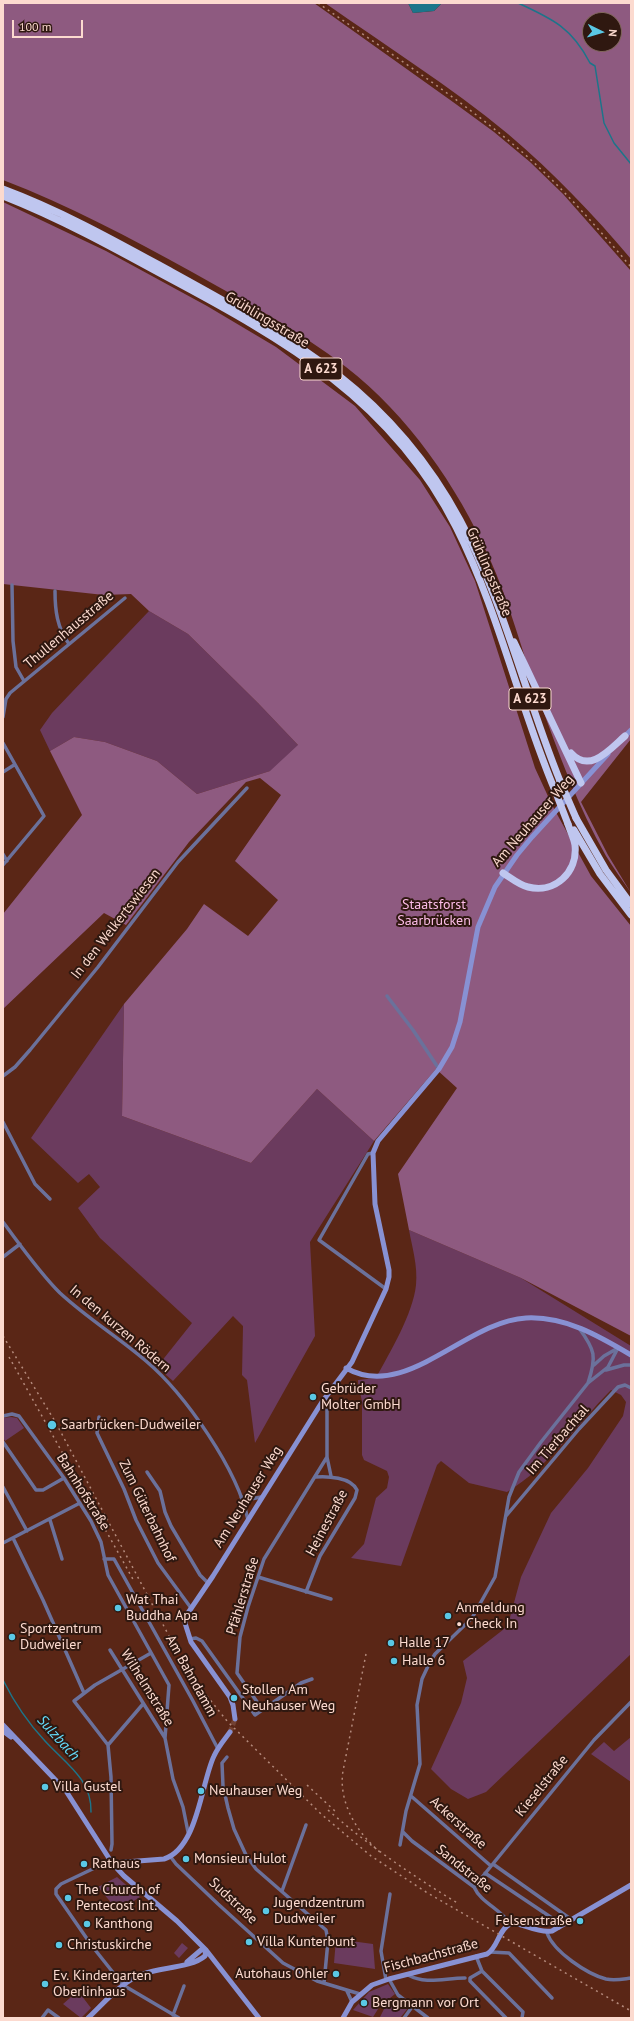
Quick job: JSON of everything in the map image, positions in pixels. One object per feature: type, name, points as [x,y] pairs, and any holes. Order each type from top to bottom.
[{"type":"highway","name":"A 623","points":[[3,189],[54,210],[205,290],[294,343],[346,379],[385,415],[419,455],[435,478],[474,547],[502,617],[556,782],[572,822],[631,904]]},
{"type":"highway","name":"Grühlingsstraße","points":[[3,196],[50,216],[126,254],[262,330],[322,370],[363,402],[380,419],[399,440],[430,482],[467,550],[495,619],[556,782]]},
{"type":"highway","points":[[502,617],[566,747],[582,783]]},
{"type":"highway","points":[[566,747],[578,759],[583,761],[594,760],[602,757],[625,736]]},
{"type":"highway","name":"A 623","points":[[556,782],[556,793],[600,874],[631,915]]},
{"type":"highway","points":[[503,873],[527,887],[540,889],[556,884],[568,873],[574,859],[575,843],[572,822]]},
{"type":"street","points":[[12,585],[13,641],[16,667],[24,681]]},
{"type":"street","points":[[55,590],[57,620],[62,634],[69,644]]},
{"type":"street","name":"Thullenhausstraße","points":[[3,718],[6,699],[24,681],[125,598]]},
{"type":"street","name":"Am Neuhauser Weg","points":[[235,1719],[230,1697],[190,1639],[185,1623],[191,1608],[248,1520],[261,1497],[327,1394],[357,1352],[386,1289],[389,1270],[375,1204],[373,1153],[380,1138],[439,1068],[452,1047],[460,1022],[478,927],[489,897],[503,873],[532,837],[631,730]]},
{"type":"street","points":[[3,743],[44,816],[3,865]]},
{"type":"street","points":[[3,772],[14,765]]},
{"type":"street","name":"In den Welkertswiesen","points":[[3,1076],[15,1067],[30,1050],[98,967],[178,862],[247,788]]},
{"type":"street","points":[[3,854],[6,861]]},
{"type":"street","points":[[387,996],[439,1068]]},
{"type":"street","points":[[3,1122],[35,1184],[50,1199]]},
{"type":"street","name":"Am Neuhauser Weg","points":[[373,1153],[368,1154],[319,1240],[386,1289]]},
{"type":"street","name":"In den kurzen Rödern","points":[[3,1222],[60,1292],[148,1362],[181,1398],[207,1432],[241,1498],[248,1520]]},
{"type":"street","points":[[3,1257],[20,1244]]},
{"type":"street","points":[[346,1368],[358,1374],[370,1376],[382,1376],[399,1373],[425,1363],[484,1329],[516,1320],[543,1319],[578,1328],[631,1355]]},
{"type":"street","name":"Im Tierbachtal","points":[[578,1328],[593,1348],[594,1365],[588,1383]]},
{"type":"street","points":[[594,1365],[604,1356],[618,1348]]},
{"type":"street","name":"Im Tierbachtal","points":[[400,1845],[406,1811],[420,1764],[417,1705],[422,1679],[435,1654],[469,1622],[489,1588],[498,1566],[509,1497],[519,1472],[588,1383],[603,1371],[615,1358],[618,1348]]},
{"type":"street","name":"Im Tierbachtal","points":[[603,1371],[624,1364],[631,1365]]},
{"type":"street","name":"Im Tierbachtal","points":[[505,1517],[579,1429],[618,1388],[625,1385],[631,1388]]},
{"type":"street","points":[[315,1477],[331,1476],[327,1457],[327,1394]]},
{"type":"street","name":"Bahnhofstraße","points":[[3,1416],[12,1414],[19,1416],[64,1478],[98,1533],[108,1576],[169,1685],[165,1738],[173,1779],[183,1807],[188,1832]]},
{"type":"street","name":"Zum Güterbahnhof","points":[[99,1417],[97,1433],[124,1489],[136,1520],[158,1563],[191,1608]]},
{"type":"street","points":[[3,1442],[36,1490],[43,1490],[64,1478]]},
{"type":"street","name":"Pfählerstraße","points":[[262,1709],[237,1673],[240,1637],[264,1559],[327,1457]]},
{"type":"street","points":[[147,1472],[160,1491],[165,1512],[171,1526],[200,1575],[208,1583]]},
{"type":"street","name":"Heinestraße","points":[[306,1592],[320,1556],[355,1498],[356,1487],[331,1476]]},
{"type":"street","points":[[3,1487],[27,1531]]},
{"type":"street","points":[[241,1498],[251,1499],[261,1497]]},
{"type":"street","points":[[3,1543],[80,1504]]},
{"type":"street","points":[[50,1520],[62,1559]]},
{"type":"street","points":[[13,1538],[43,1600],[84,1693]]},
{"type":"street","name":"Am Bahndamm","points":[[104,1559],[114,1559],[218,1749]]},
{"type":"street","points":[[258,1577],[331,1599]]},
{"type":"street","points":[[190,1639],[196,1638],[202,1640],[255,1715],[301,1683],[312,1679]]},
{"type":"street","name":"Wilhelmstraße","points":[[110,1650],[165,1738]]},
{"type":"street","points":[[111,1850],[111,1783],[108,1745],[74,1701],[122,1669],[151,1653]]},
{"type":"street","name":"Kieselstraße","points":[[474,1887],[594,1740],[631,1702]]},
{"type":"street","points":[[108,1745],[143,1704]]},
{"type":"street","points":[[3,1724],[11,1735]]},
{"type":"street","points":[[3,1731],[19,1741],[56,1780],[112,1863],[124,1876],[177,1921],[206,1950],[259,2018]]},
{"type":"street","points":[[179,2018],[123,1985],[92,1946],[56,1892],[61,1884],[103,1864],[170,1856],[178,1850],[200,1806],[214,1756],[230,1732]]},
{"type":"street","points":[[3,1737],[11,1735]]},
{"type":"street","points":[[227,1757],[222,1763],[222,1775],[228,1808],[237,1836],[246,1855],[256,1869],[326,1930],[328,1941],[324,1983]]},
{"type":"street","name":"Ackerstraße","points":[[411,1796],[492,1865],[573,1921]]},
{"type":"street","points":[[282,1891],[306,1824]]},
{"type":"street","name":"Sandstraße","points":[[402,1832],[474,1887],[477,1893],[504,1915],[510,1924]]},
{"type":"street","name":"Sudstraße","points":[[170,1856],[206,1893],[283,1963],[300,1973],[324,1983],[360,1994]]},
{"type":"street","points":[[485,1873],[552,1918],[560,1928]]},
{"type":"street","points":[[510,1924],[516,1923],[535,1931],[547,1932],[560,1928],[631,1885]]},
{"type":"street","points":[[390,1894],[381,1951],[387,1979],[398,1995],[428,2018]]},
{"type":"street","name":"Fischbachstraße","points":[[343,2018],[352,2002],[372,1985],[387,1979],[490,1952],[505,1928],[510,1924]]},
{"type":"street","points":[[547,1932],[551,1941],[570,1959],[591,1973],[608,1979],[631,1978]]},
{"type":"street","points":[[88,2018],[123,1985],[142,1974],[204,1958],[206,1950]]},
{"type":"street","points":[[490,1952],[509,1953],[552,1998]]},
{"type":"street","points":[[476,1956],[482,1971],[523,2012],[522,2018]]},
{"type":"street","points":[[482,1971],[470,1978],[470,1981],[506,2018]]},
{"type":"street","points":[[408,1974],[418,1980],[425,1981],[465,1978]]},
{"type":"street","points":[[173,2015],[184,1986]]},
{"type":"street","points":[[347,1991],[352,2002]]},
{"type":"street","points":[[404,2018],[412,2007]]},
{"type":"street","points":[[42,2018],[48,2010],[59,2018]]},
{"type":"shaded area","points":[[149,611],[188,634],[258,703],[298,745],[368,833],[270,771],[197,794],[157,761],[105,742],[74,737],[50,751],[40,730],[52,713]]},
{"type":"shaded area","points":[[124,1004],[122,1116],[251,1163],[317,1089],[374,1141],[310,1242],[315,1336],[255,1443],[247,1380],[242,1375],[243,1326],[233,1316],[173,1381],[157,1367],[192,1323],[100,1238],[78,1208],[100,1187],[89,1174],[78,1183],[31,1138]]},
{"type":"shaded area","points":[[409,1230],[521,1278],[631,1346],[631,1654],[486,1792],[468,1799],[451,1789],[431,1769],[461,1703],[467,1678],[463,1661],[504,1629],[509,1621],[521,1577],[551,1513],[588,1468],[623,1416],[626,1402],[621,1395],[611,1390],[549,1458],[522,1482],[507,1492],[469,1483],[441,1461],[437,1465],[401,1566],[351,1558],[364,1544],[376,1498],[387,1488],[389,1477],[387,1471],[364,1460],[362,1455],[362,1402],[358,1380],[376,1378],[406,1320],[416,1285],[415,1264]]},
{"type":"shaded area","points":[[3,1418],[17,1418],[24,1428],[5,1441],[3,1438]]},
{"type":"shaded area","points":[[631,1737],[631,1782],[591,1754],[604,1742],[614,1751]]},
{"type":"shaded area","points":[[117,1877],[140,1897],[118,1911],[98,1887]]},
{"type":"shaded area","points":[[336,1939],[373,1944],[375,1969],[334,1963]]},
{"type":"shaded area","points":[[182,1943],[188,1948],[179,1958],[174,1953]]},
{"type":"shaded area","points":[[388,1984],[395,1994],[380,2006],[373,2017],[353,2010],[369,1992]]},
{"type":"shaded area","points":[[78,1991],[91,2008],[81,2018],[63,2004]]},
{"type":"shaded area","points":[[397,1998],[408,2008],[400,2018],[380,2017],[385,2007]]},
{"type":"green space","points":[[3,3],[314,3],[494,132],[530,162],[563,194],[631,271],[631,739],[581,802],[608,855],[631,893],[609,861],[586,818],[569,779],[539,699],[510,610],[489,557],[462,504],[446,478],[410,429],[369,386],[328,353],[290,328],[169,259],[52,200],[3,180]]},
{"type":"green space","points":[[325,3],[408,3],[413,13],[434,11],[442,3],[631,3],[631,259],[572,194],[541,163],[486,116]]},
{"type":"green space","name":"Staatsforst Saarbrücken","points":[[3,202],[106,251],[207,306],[276,347],[355,406],[420,480],[450,527],[475,581],[535,768],[552,805],[591,876],[631,926],[631,1336],[521,1278],[409,1230],[398,1174],[457,1088],[436,1069],[374,1141],[317,1089],[251,1163],[122,1116],[124,1004],[187,929],[204,904],[248,936],[278,900],[235,861],[281,795],[260,778],[246,782],[189,842],[126,925],[104,913],[3,1009],[3,914],[82,815],[50,751],[74,737],[105,742],[157,761],[197,794],[270,771],[298,745],[188,634],[149,611],[131,594],[104,595],[3,584]]},
{"type":"water","points":[[408,3],[442,3],[434,11],[413,13]]},
{"type":"waterway","points":[[518,3],[541,14],[569,33],[590,63],[595,66],[604,123],[614,143],[631,164]]},
{"type":"waterway","name":"Sulzbach","points":[[3,1680],[33,1727],[76,1772],[87,1790],[91,1812]]},
{"type":"tunnel","points":[[230,1732],[235,1719]]},
{"type":"railway","points":[[318,3],[447,93],[521,151],[564,192],[631,267]]},
{"type":"railway","points":[[3,1336],[56,1423],[176,1649],[199,1686],[227,1721],[321,1814],[371,1856],[426,1892],[631,2011]]},
{"type":"railway","points":[[9,1357],[134,1581]]},
{"type":"railway","points":[[366,1654],[343,1771],[342,1783],[343,1794],[351,1816],[364,1836],[380,1852]]},
{"type":"railway","points":[[307,1785],[336,1812]]},
{"type":"railway","points":[[328,1810],[359,1836],[392,1860],[459,1904]]},
{"type":"place","name":"Gebrüder Molter GmbH","points":[[313,1397]]},
{"type":"place","name":"Saarbrücken-Dudweiler","points":[[52,1425]]},
{"type":"place","name":"Wat Thai Buddha Apa","points":[[118,1608]]},
{"type":"place","name":"Anmeldung • Check In","points":[[448,1616]]},
{"type":"place","name":"Sportzentrum Dudweiler","points":[[12,1637]]},
{"type":"place","name":"Halle 17","points":[[391,1643]]},
{"type":"place","name":"Halle 6","points":[[394,1661]]},
{"type":"place","name":"Stollen Am Neuhauser Weg","points":[[234,1698]]},
{"type":"place","name":"Villa Gustel","points":[[45,1787]]},
{"type":"place","name":"Neuhauser Weg","points":[[201,1791]]},
{"type":"place","name":"Monsieur Hulot","points":[[186,1859]]},
{"type":"place","name":"Rathaus","points":[[84,1864]]},
{"type":"place","name":"The Church of Pentecost Int.","points":[[68,1898]]},
{"type":"place","name":"Jugendzentrum Dudweiler","points":[[266,1911]]},
{"type":"place","name":"Felsenstraße","points":[[580,1921]]},
{"type":"place","name":"Kanthong","points":[[87,1924]]},
{"type":"place","name":"Villa Kunterbunt","points":[[249,1942]]},
{"type":"place","name":"Christuskirche","points":[[59,1945]]},
{"type":"place","name":"Autohaus Ohler","points":[[336,1974]]},
{"type":"place","name":"Ev. Kindergarten Oberlinhaus","points":[[45,1984]]},
{"type":"place","name":"Bergmann vor Ort","points":[[364,2003]]}]
